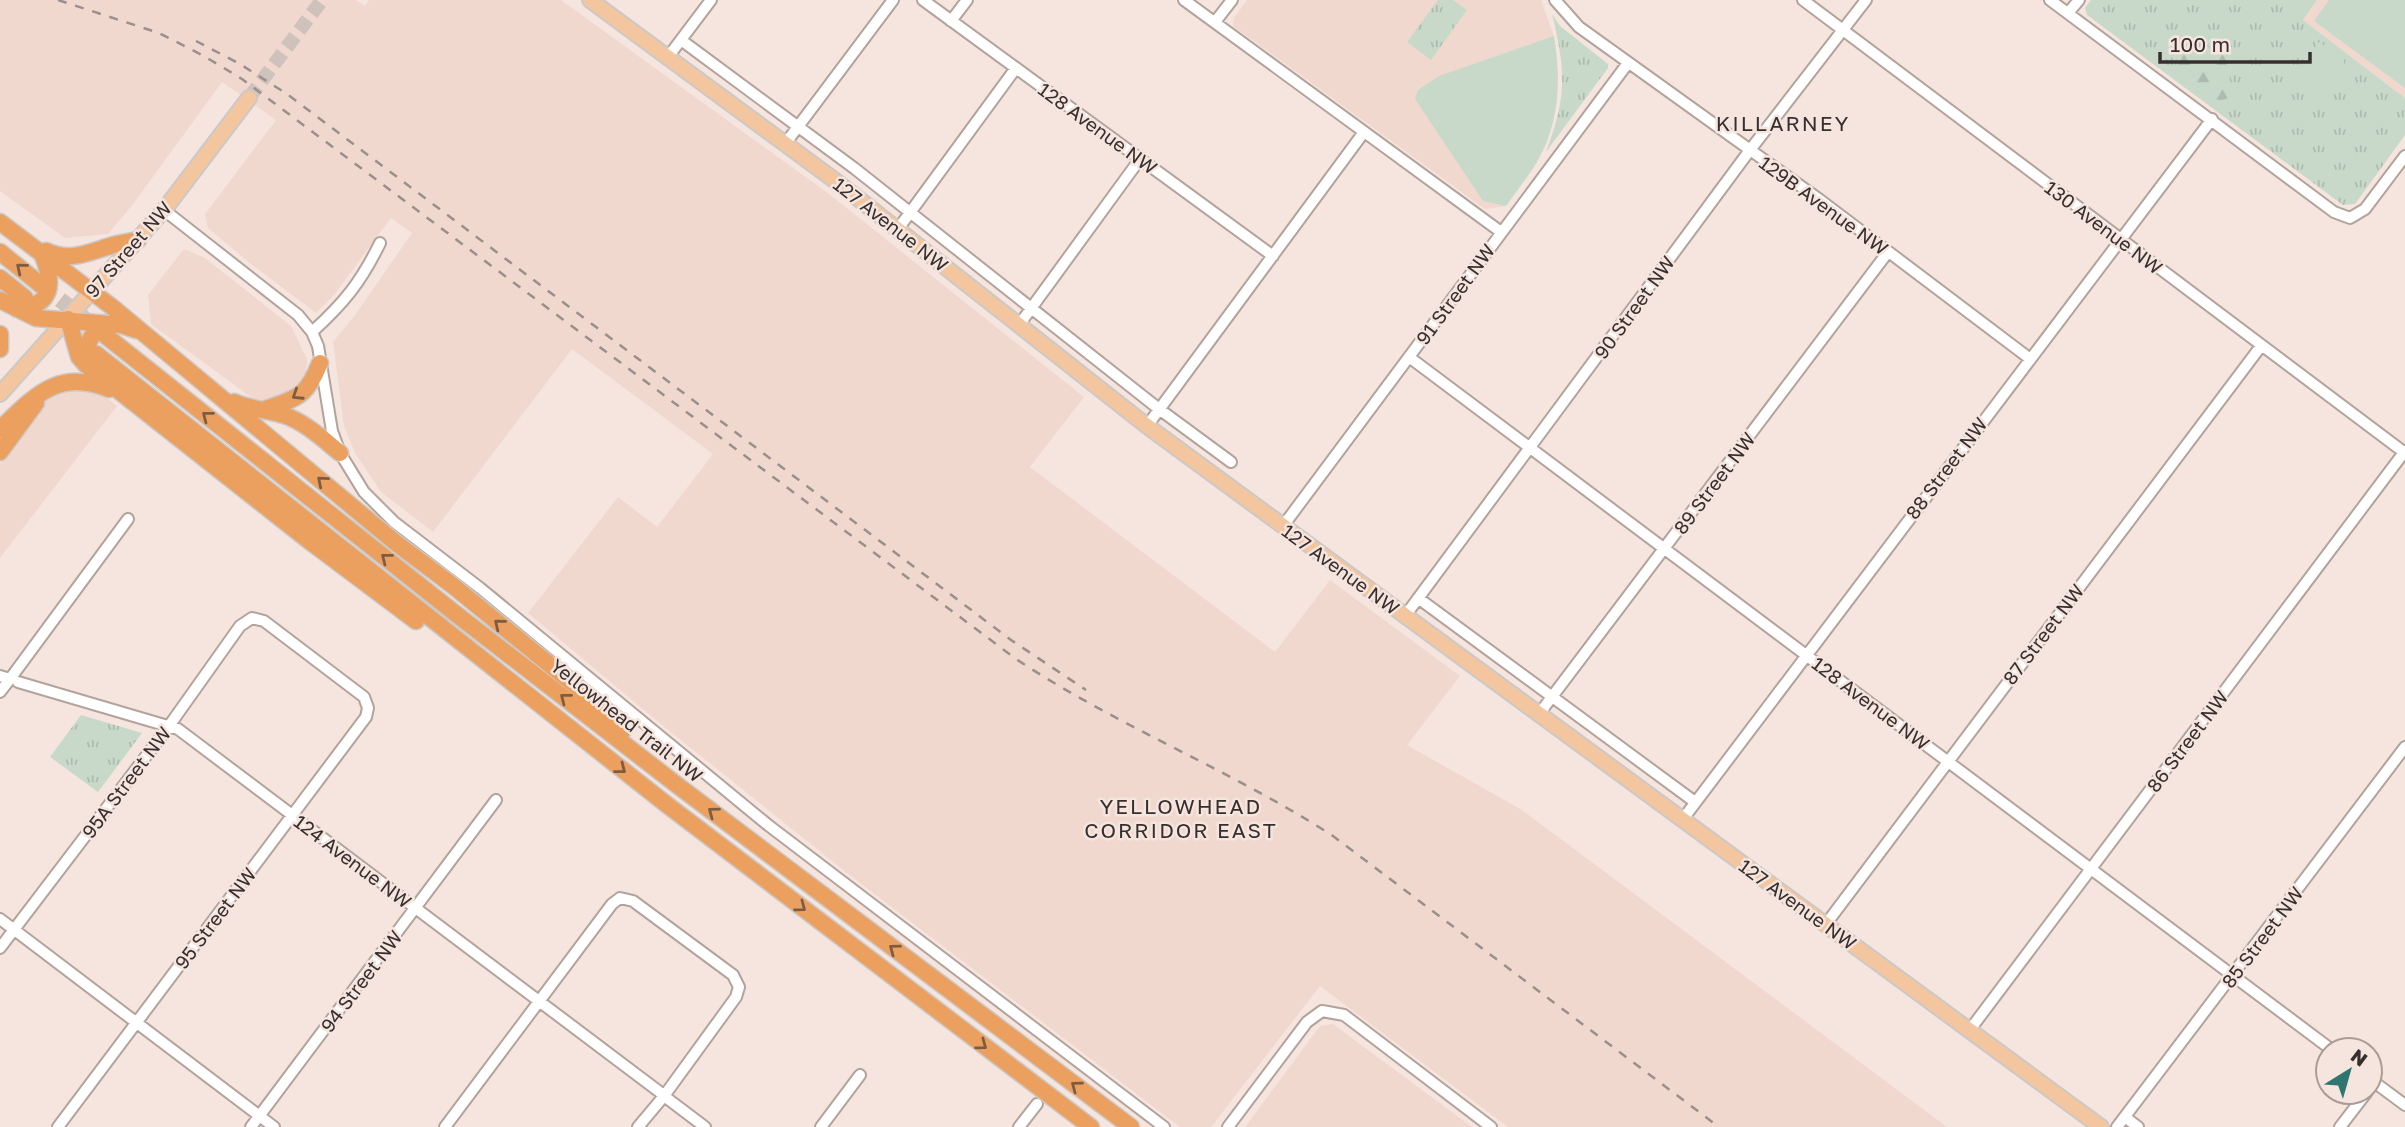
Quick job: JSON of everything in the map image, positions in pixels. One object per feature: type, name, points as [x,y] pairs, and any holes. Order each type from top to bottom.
[{"type":"highway","points":[[0,222],[143,332],[396,542],[577,687],[677,785]]},
{"type":"highway","points":[[23,239],[48,253],[76,258],[112,245],[138,240]]},
{"type":"highway","points":[[0,252],[41,285]]},
{"type":"highway","points":[[0,300],[33,307],[40,302],[49,288],[49,270],[42,252]]},
{"type":"highway","points":[[0,278],[36,318],[68,319],[107,330]]},
{"type":"highway","points":[[68,319],[79,357],[97,373],[340,565],[449,646],[528,696]]},
{"type":"highway","points":[[97,373],[89,360],[88,343],[95,332],[121,325],[143,332]]},
{"type":"highway","name":"Yellowhead Trail NW","points":[[107,330],[456,614],[677,785],[1131,1127]]},
{"type":"highway","points":[[0,334],[0,349]]},
{"type":"highway","points":[[96,354],[528,696],[1091,1127]]},
{"type":"highway","points":[[260,411],[300,394],[311,386],[320,363]]},
{"type":"highway","points":[[0,429],[51,386],[76,380],[101,385],[126,395]]},
{"type":"highway","points":[[0,452],[34,408],[42,392]]},
{"type":"highway","points":[[217,393],[247,408],[290,417],[311,429],[340,453]]},
{"type":"main road","name":"127 Avenue NW","points":[[590,0],[898,229],[1147,426],[2101,1127]]},
{"type":"main road","name":"97 Street NW","points":[[0,394],[138,240],[248,98]]},
{"type":"street","points":[[668,57],[711,0]]},
{"type":"street","points":[[785,144],[893,0]]},
{"type":"street","name":"128 Avenue NW","points":[[923,0],[1273,256]]},
{"type":"street","points":[[951,21],[967,0]]},
{"type":"street","points":[[1184,0],[1501,232]]},
{"type":"street","points":[[1215,22],[1232,0]]},
{"type":"street","name":"129B Avenue NW","points":[[1555,0],[1579,27],[2029,358]]},
{"type":"street","name":"130 Avenue NW","points":[[1803,0],[2405,452]]},
{"type":"street","name":"90 Street NW","points":[[1405,616],[1749,150],[1867,0]]},
{"type":"street","points":[[2050,0],[2334,212],[2350,218],[2365,209],[2405,156]]},
{"type":"street","points":[[2068,13],[2079,0]]},
{"type":"street","name":"127 Avenue NW","points":[[681,40],[910,212],[1159,409],[1231,462]]},
{"type":"street","name":"91 Street NW","points":[[1283,526],[1628,62]]},
{"type":"street","points":[[898,229],[1016,68]]},
{"type":"street","name":"88 Street NW","points":[[1683,819],[2211,119]]},
{"type":"street","points":[[1147,426],[1364,132]]},
{"type":"street","points":[[1019,325],[1140,159]]},
{"type":"street","points":[[163,209],[298,315],[312,332],[337,309],[359,283],[380,243]]},
{"type":"street","name":"89 Street NW","points":[[1539,714],[1888,252]]},
{"type":"street","name":"Yellowhead Trail NW","points":[[312,332],[318,346],[332,431],[340,453],[365,492],[394,522],[480,588],[738,802],[1164,1127]]},
{"type":"street","name":"87 Street NW","points":[[1826,924],[2261,346]]},
{"type":"street","name":"128 Avenue NW","points":[[1409,357],[2314,1036]]},
{"type":"street","name":"86 Street NW","points":[[1969,1031],[2405,452]]},
{"type":"street","points":[[7,683],[128,519]]},
{"type":"street","name":"127 Avenue NW","points":[[1418,598],[1695,802]]},
{"type":"street","name":"95A Street NW","points":[[0,948],[169,726],[240,626],[252,618],[264,621],[364,697],[368,708]]},
{"type":"street","name":"124 Avenue NW","points":[[7,683],[178,729],[705,1127]]},
{"type":"street","name":"95 Street NW","points":[[58,1127],[366,717],[368,708]]},
{"type":"street","name":"85 Street NW","points":[[2117,1127],[2405,747]]},
{"type":"street","name":"94 Street NW","points":[[251,1127],[496,800]]},
{"type":"street","points":[[444,1127],[612,904],[620,898],[633,901],[733,975],[738,987],[736,997],[638,1127]]},
{"type":"street","points":[[0,919],[274,1127]]},
{"type":"street","points":[[1228,1127],[1307,1022],[1322,1011],[1345,1015],[1492,1127]]},
{"type":"street","points":[[821,1127],[860,1075]]},
{"type":"street","points":[[2384,1091],[2405,1105]]},
{"type":"street","points":[[1019,1127],[1037,1104]]},
{"type":"street","points":[[2340,1127],[2356,1106]]},
{"type":"street","points":[[2124,1117],[2138,1127]]},
{"type":"shaded area","points":[[0,0],[356,0],[365,6],[369,0],[561,0],[829,194],[1084,397],[1030,467],[1275,652],[1330,580],[1460,676],[1407,745],[1522,810],[1947,1127],[1508,1127],[1320,986],[1211,1127],[1180,1127],[847,873],[662,725],[528,613],[618,497],[657,527],[713,454],[572,349],[433,532],[381,492],[355,453],[344,426],[333,342],[412,233],[391,218],[334,295],[316,313],[251,264],[208,228],[205,214],[276,120],[222,82],[108,234],[65,238],[0,191]]},
{"type":"shaded area","points":[[1247,0],[1541,0],[1554,36],[1558,78],[1553,120],[1538,160],[1506,206],[1485,209],[1233,26],[1234,18]]},
{"type":"shaded area","points":[[2317,0],[2405,0],[2405,98],[2303,20]]},
{"type":"shaded area","points":[[184,249],[205,258],[291,326],[307,359],[306,376],[291,389],[259,403],[151,324],[148,295]]},
{"type":"shaded area","points":[[61,387],[95,389],[117,406],[0,558],[0,464],[49,395]]},
{"type":"shaded area","points":[[1333,1024],[1472,1127],[1245,1127],[1320,1026]]},
{"type":"green space","points":[[1438,0],[1453,0],[1467,10],[1431,60],[1407,42]]},
{"type":"green space","points":[[2091,0],[2317,0],[2303,20],[2405,98],[2405,135],[2355,204],[2343,205],[2087,15],[2085,8]]},
{"type":"green space","points":[[2329,0],[2405,0],[2405,88],[2314,21]]},
{"type":"green space","points":[[1552,14],[1560,26],[1608,64],[1608,68],[1546,152],[1558,115],[1562,84],[1560,52]]},
{"type":"green space","points":[[2220,30],[2228,51],[2226,63],[2234,96],[2213,103],[2176,78],[2178,42],[2202,40],[2212,32]]},
{"type":"green space","points":[[1554,36],[1558,68],[1557,100],[1545,145],[1506,206],[1483,201],[1415,99],[1418,90],[1439,76]]},
{"type":"green space","points":[[2319,42],[2344,59],[2344,67],[2317,100],[2291,80]]},
{"type":"green space","points":[[81,715],[142,733],[98,792],[50,757]]},
{"type":"tunnel","points":[[249,98],[322,0]]},
{"type":"tunnel","points":[[41,285],[85,319]]},
{"type":"railway","points":[[58,0],[159,33],[242,79],[1016,659],[1094,706],[1255,790],[1333,836],[1719,1127]]},
{"type":"railway","points":[[196,41],[240,64],[287,94],[1011,640],[1086,690]]},
{"type":"district","name":"KILLARNEY","points":[[1783,123]]},
{"type":"district","name":"YELLOWHEAD CORRIDOR EAST","points":[[1181,818]]}]
